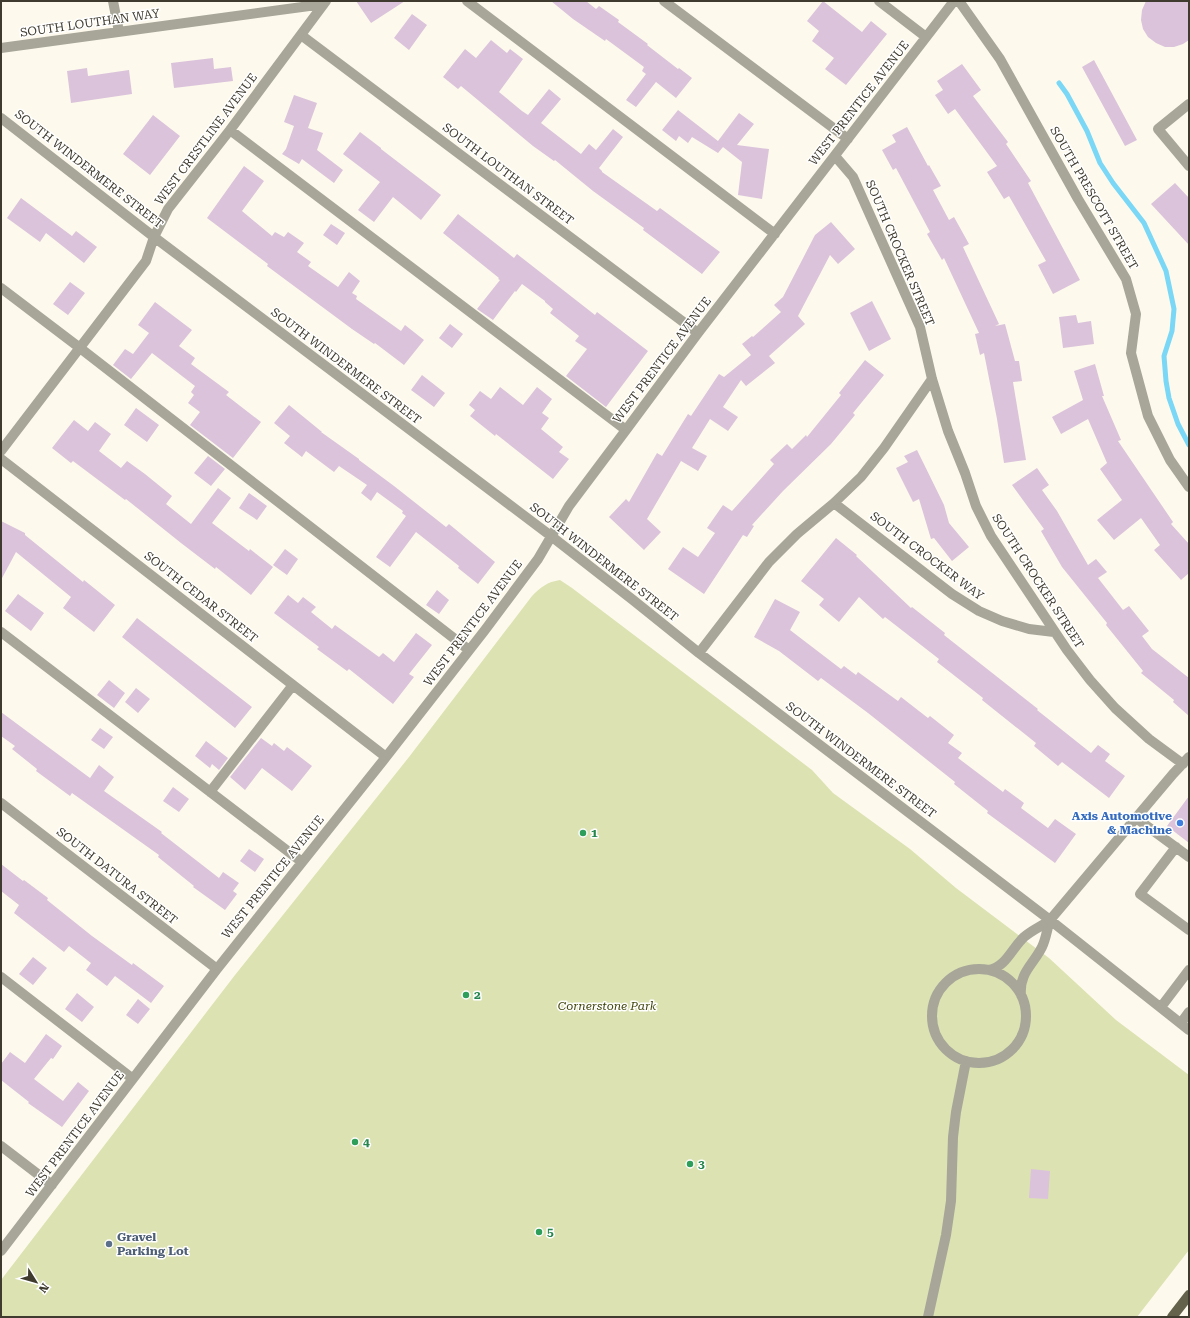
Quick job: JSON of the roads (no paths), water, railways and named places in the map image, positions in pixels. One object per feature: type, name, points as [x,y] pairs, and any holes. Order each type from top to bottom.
[{"type":"main road","points":[[1172,1317],[1189,1295]]},
{"type":"street","points":[[113,1],[119,32]]},
{"type":"street","points":[[468,1],[775,234]]},
{"type":"street","points":[[664,1],[848,139]]},
{"type":"street","points":[[879,1],[926,37]]},
{"type":"street","name":"WEST PRENTICE AVENUE","points":[[1,1251],[217,969],[469,650],[538,559],[569,506],[698,334],[954,1]]},
{"type":"street","name":"SOUTH PRESCOTT STREET","points":[[959,1],[1000,58],[1078,199],[1126,278],[1136,314],[1131,353],[1148,416],[1170,460],[1189,487]]},
{"type":"street","name":"SOUTH LOUTHAN WAY","points":[[1,48],[325,2]]},
{"type":"street","name":"WEST CRESTLINE AVENUE","points":[[1,451],[146,260],[154,237],[168,209],[230,130],[325,2]]},
{"type":"street","name":"SOUTH LOUTHAN STREET","points":[[301,35],[698,334]]},
{"type":"street","points":[[1189,104],[1158,129],[1189,166]]},
{"type":"street","name":"SOUTH WINDERMERE STREET","points":[[1,118],[154,237],[551,536],[634,600],[699,653],[1050,920],[1185,1027]]},
{"type":"street","points":[[230,130],[626,430]]},
{"type":"street","name":"SOUTH CROCKER STREET","points":[[835,156],[853,177],[920,327],[932,379],[948,431],[965,473],[976,506],[991,536],[1054,632],[1090,680],[1115,708],[1149,739],[1186,760]]},
{"type":"street","points":[[1,288],[469,650]]},
{"type":"street","points":[[699,653],[769,562],[797,534],[834,503],[861,477],[884,448],[932,379]]},
{"type":"street","name":"SOUTH CEDAR STREET","points":[[1,459],[386,757]]},
{"type":"street","name":"SOUTH CROCKER WAY","points":[[834,503],[952,594],[979,611],[1002,621],[1029,629],[1054,632]]},
{"type":"street","points":[[1,632],[302,862]]},
{"type":"street","points":[[210,792],[293,685]]},
{"type":"street","points":[[989,970],[996,969],[1026,935],[1050,920],[1186,760]]},
{"type":"street","name":"SOUTH DATURA STREET","points":[[1,803],[217,969]]},
{"type":"street","points":[[1136,818],[1189,857]]},
{"type":"street","points":[[1176,847],[1140,894],[1189,930]]},
{"type":"street","points":[[1021,995],[1011,981],[989,970],[971,970],[956,975],[944,986],[935,1001],[932,1019],[936,1035],[945,1048],[952,1054],[966,1061],[975,1063],[995,1060],[1010,1051],[1016,1045],[1021,1036],[1026,1019],[1020,987],[1024,974],[1042,947],[1050,920]]},
{"type":"street","points":[[1160,1008],[1189,970]]},
{"type":"street","points":[[1,977],[133,1079]]},
{"type":"street","points":[[1185,1027],[1189,1012]]},
{"type":"street","points":[[928,1317],[946,1235],[951,1201],[953,1137],[956,1112],[966,1061]]},
{"type":"street","points":[[1,1146],[52,1185]]},
{"type":"waterway","points":[[1059,83],[1067,94],[1087,131],[1100,163],[1113,183],[1144,223],[1166,271],[1174,309],[1172,331],[1164,356],[1166,381],[1169,398],[1178,424],[1189,445]]},
{"type":"place","name":"Axis Automotive & Machine","points":[[1180,823]]},
{"type":"place","name":"1","points":[[583,833]]},
{"type":"place","name":"2","points":[[466,995]]},
{"type":"place","name":"4","points":[[355,1142]]},
{"type":"place","name":"3","points":[[690,1164]]},
{"type":"place","name":"5","points":[[539,1232]]},
{"type":"place","name":"Gravel Parking Lot","points":[[109,1244]]},
{"type":"park label","name":"Cornerstone Park","points":[[607,1006]]}]
